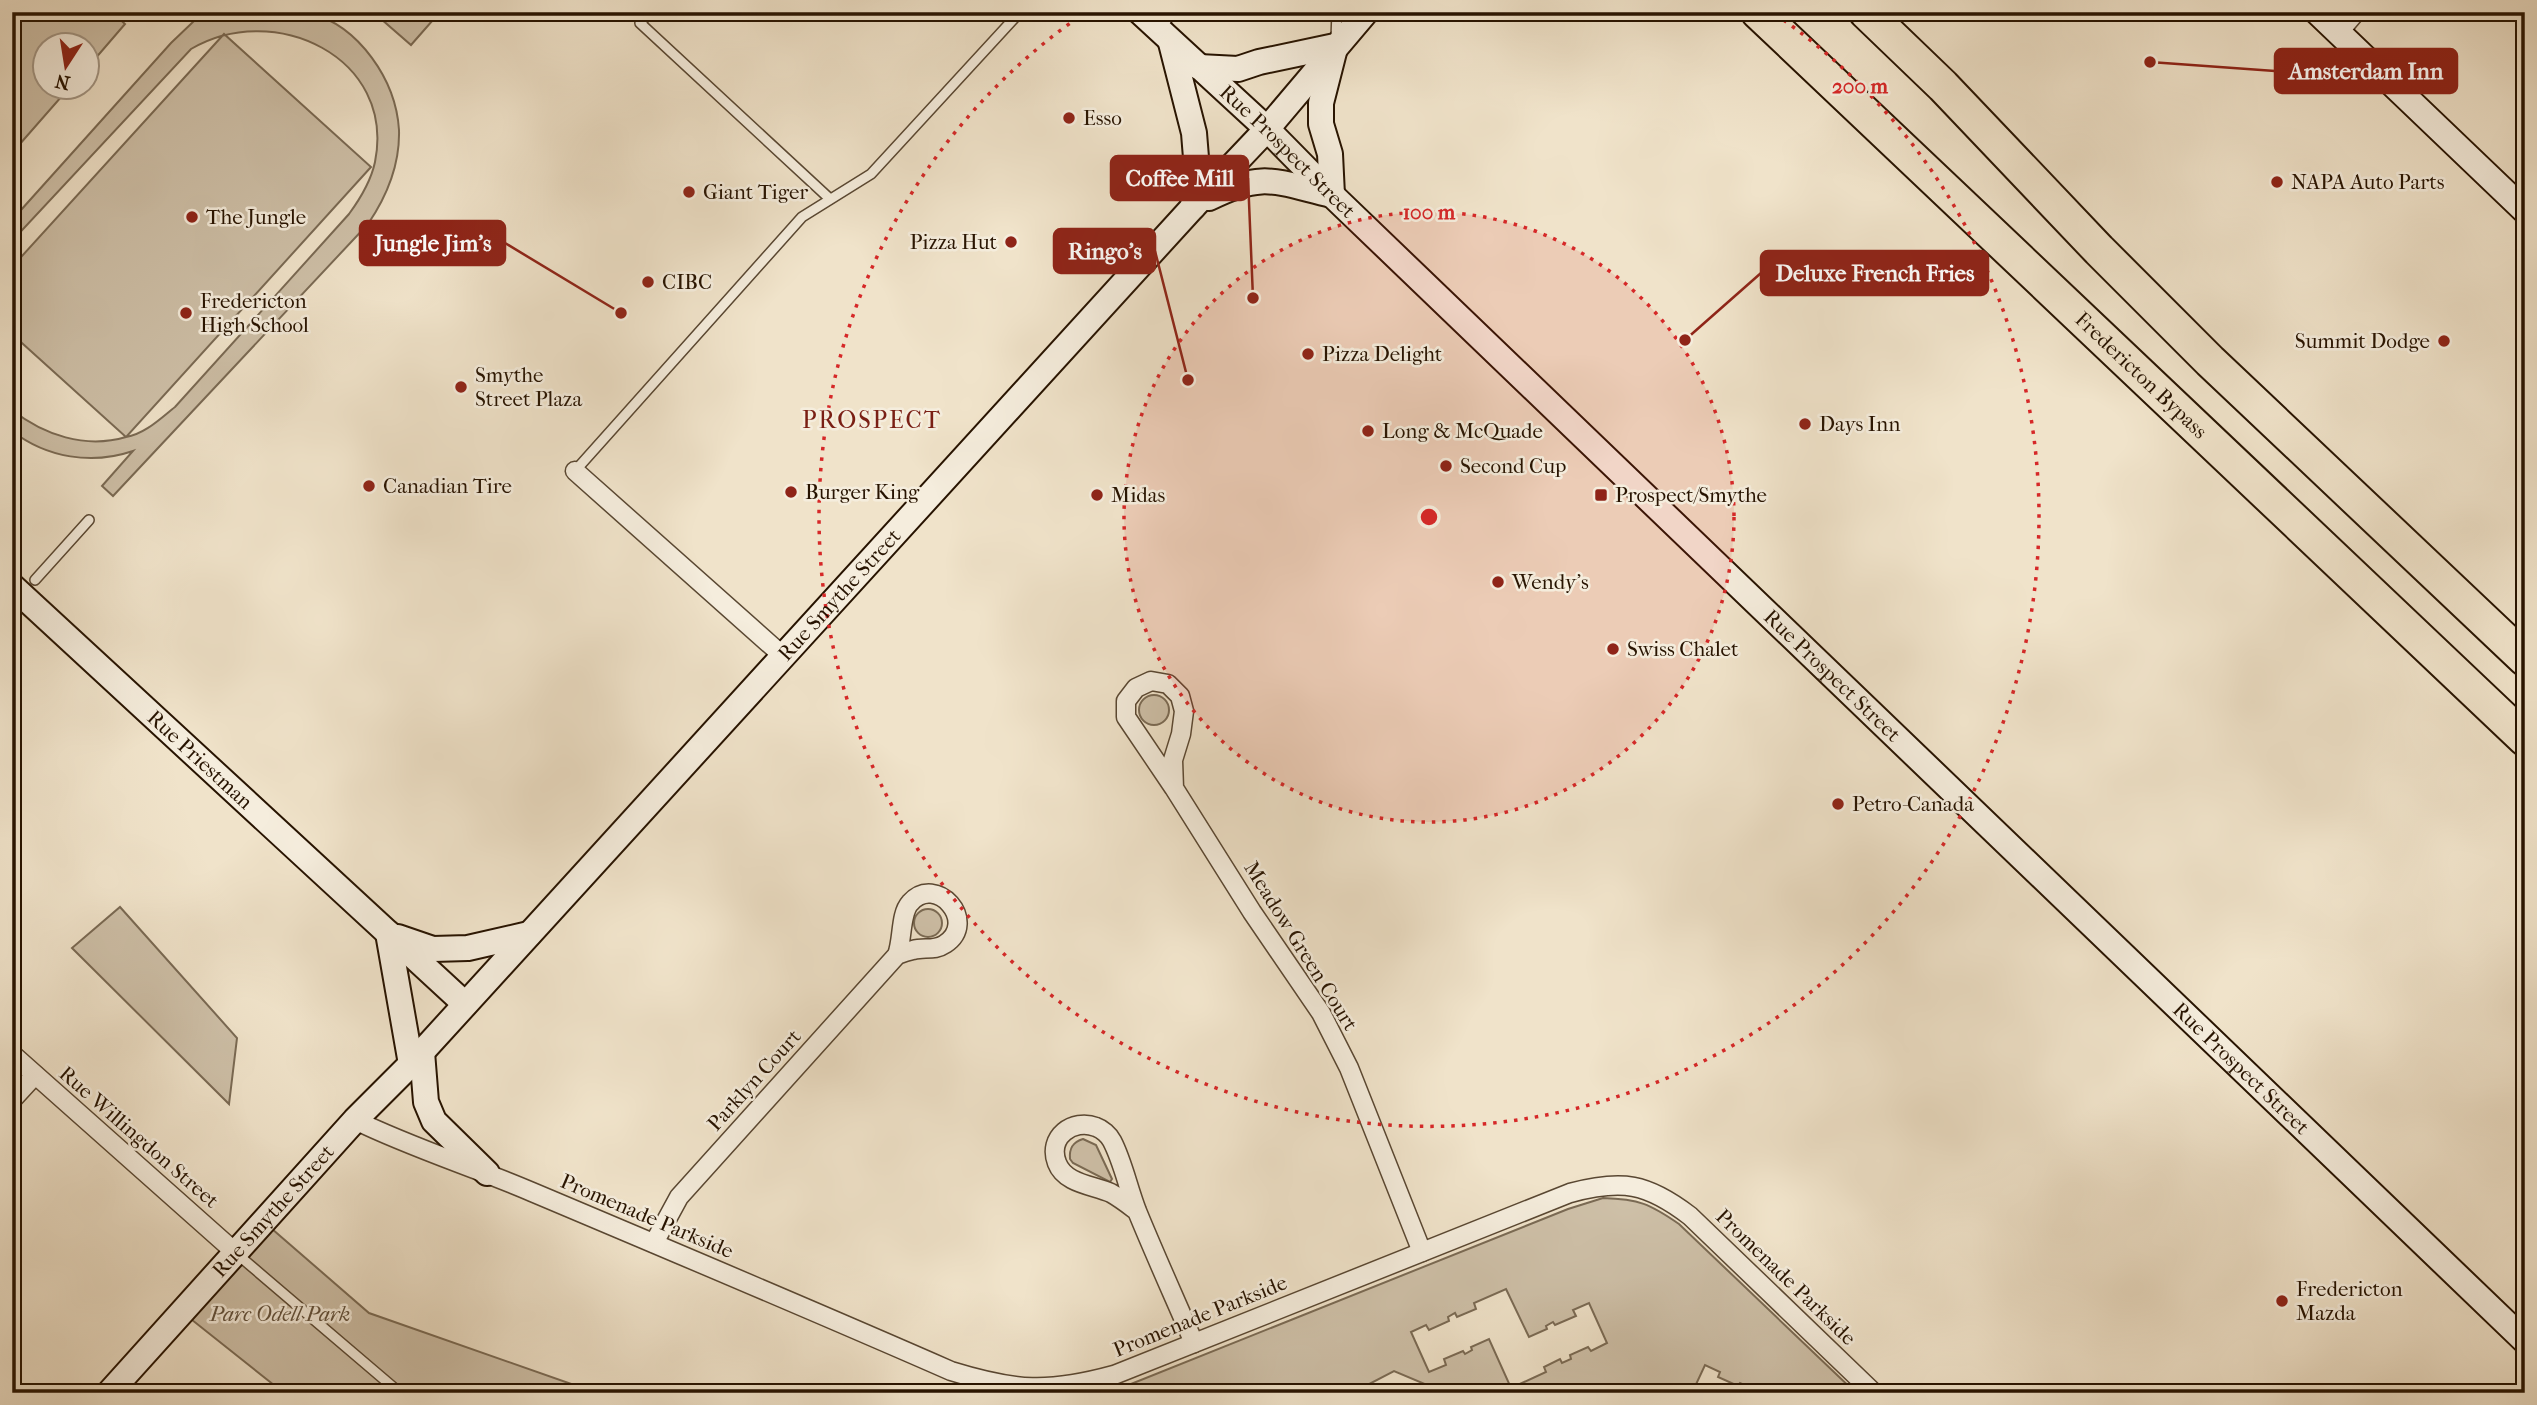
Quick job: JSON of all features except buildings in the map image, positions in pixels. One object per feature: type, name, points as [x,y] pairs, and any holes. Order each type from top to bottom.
[{"type":"highway","name":"Fredericton Bypass","points":[[1758,12],[2525,739]]},
{"type":"highway","points":[[1866,12],[1943,86],[2090,241],[2210,361],[2525,659]]},
{"type":"main road","name":"Rue Prospect Street","points":[[1140,12],[1168,28],[1199,67],[1267,129],[1332,195],[2525,1340]]},
{"type":"main road","name":"Rue Smythe Street","points":[[120,1390],[236,1253],[355,1120],[416,1058],[1193,206],[1267,129],[1366,12]]},
{"type":"main road","points":[[2317,12],[2525,211]]},
{"type":"main road","points":[[1168,28],[1194,132],[1197,170],[1193,206]]},
{"type":"main road","points":[[1193,206],[1236,185],[1254,180],[1269,180],[1332,195],[1329,154],[1321,124],[1321,103],[1335,46],[1238,69],[1199,67]]},
{"type":"main road","name":"Rue Priestman","points":[[24,583],[388,933],[465,1003]]},
{"type":"main road","points":[[388,933],[433,950],[468,948],[529,934]]},
{"type":"main road","points":[[388,933],[426,1102],[434,1121],[487,1173]]},
{"type":"street","points":[[2339,32],[2356,12]]},
{"type":"street","points":[[575,471],[783,656]]},
{"type":"street","name":"Meadow Green Court","points":[[1174,788],[1173,760],[1181,734],[1184,711],[1180,696],[1168,684],[1151,681],[1136,688],[1126,701],[1126,717],[1321,1013],[1349,1068],[1422,1252]]},
{"type":"street","name":"Parklyn Court","points":[[654,1243],[679,1196],[897,955]]},
{"type":"street","name":"Rue Willingdon Street","points":[[12,1054],[236,1253]]},
{"type":"street","points":[[12,1100],[35,1076]]},
{"type":"street","name":"Promenade Parkside","points":[[355,1120],[383,1134],[487,1173],[654,1243],[951,1371],[989,1383],[1035,1389],[1079,1384],[1114,1374],[1570,1193],[1616,1184],[1651,1192],[1667,1199],[1689,1216],[1874,1393]]},
{"type":"street","points":[[1138,1211],[1112,1194],[1082,1184],[1064,1174],[1056,1162],[1055,1148],[1061,1135],[1070,1126],[1085,1123],[1092,1125],[1111,1138],[1138,1211],[1194,1343]]},
{"type":"lane","points":[[650,12],[640,23],[830,199]]},
{"type":"lane","points":[[575,471],[802,217],[871,174],[1020,12]]},
{"type":"lane","points":[[1335,46],[1337,12]]},
{"type":"lane","points":[[24,583],[89,520]]},
{"type":"lane","points":[[236,1253],[400,1393]]},
{"type":"lane","points":[[1110,1393],[1114,1374]]},
{"type":"green space","name":"The Jungle","points":[[299,11],[328,20],[359,43],[372,58],[391,92],[399,143],[395,167],[381,202],[368,224],[113,496],[102,486],[133,451],[102,458],[55,453],[12,431],[12,410],[51,433],[66,437],[95,441],[126,437],[12,334],[12,267],[222,36],[191,49],[12,241],[12,220],[171,43],[195,20],[209,12]],"holes":[[[258,31],[291,36],[322,48],[348,67],[367,93],[377,125],[375,162],[365,190],[349,214],[175,407],[146,429],[126,437],[371,167],[225,35]]]},
{"type":"green space","points":[[12,12],[112,12],[125,24],[102,51],[102,32],[32,32],[32,102],[57,102],[12,153]]},
{"type":"green space","points":[[373,12],[440,12],[411,45]]},
{"type":"green space","points":[[1154,695],[1165,699],[1169,710],[1165,721],[1154,725],[1143,721],[1139,710],[1143,699]]},
{"type":"green space","points":[[120,907],[237,1038],[229,1104],[72,948]]},
{"type":"green space","points":[[928,909],[938,913],[942,923],[938,933],[928,937],[918,933],[914,923],[918,913]]},
{"type":"green space","points":[[1083,1139],[1096,1145],[1112,1179],[1110,1182],[1070,1159],[1072,1146]]},
{"type":"green space","points":[[1603,1198],[1635,1201],[1669,1217],[1856,1393],[1752,1393],[1746,1390],[1747,1386],[1740,1383],[1738,1386],[1718,1377],[1720,1372],[1705,1365],[1692,1393],[1446,1393],[1394,1371],[1352,1393],[1102,1393],[1121,1388],[1568,1209]],"holes":[[[1506,1289],[1529,1337],[1547,1329],[1546,1326],[1553,1322],[1555,1325],[1576,1316],[1573,1310],[1589,1303],[1607,1343],[1591,1351],[1588,1347],[1570,1355],[1571,1359],[1562,1363],[1560,1359],[1544,1367],[1546,1372],[1511,1388],[1489,1339],[1471,1347],[1472,1350],[1465,1354],[1463,1351],[1444,1359],[1446,1365],[1429,1372],[1411,1332],[1426,1325],[1429,1330],[1449,1321],[1448,1317],[1455,1313],[1457,1317],[1476,1309],[1474,1303]]]},
{"type":"green space","name":"Parc Odell Park","points":[[264,1222],[369,1313],[597,1393],[284,1393],[182,1312]]},
{"type":"place","name":"Amsterdam Inn","points":[[2150,62]]},
{"type":"place","name":"Esso","points":[[1069,118]]},
{"type":"place","name":"NAPA Auto Parts","points":[[2277,182]]},
{"type":"place","name":"Giant Tiger","points":[[689,192]]},
{"type":"place","name":"The Jungle","points":[[192,217]]},
{"type":"place","name":"Pizza Hut","points":[[1011,242]]},
{"type":"place","name":"CIBC","points":[[648,282]]},
{"type":"place","name":"Coffee Mill","points":[[1253,298]]},
{"type":"place","name":"Fredericton High School","points":[[186,313]]},
{"type":"place","name":"Jungle Jim's","points":[[621,313]]},
{"type":"place","name":"Deluxe French Fries","points":[[1685,340]]},
{"type":"place","name":"Summit Dodge","points":[[2444,341]]},
{"type":"place","name":"Pizza Delight","points":[[1308,354]]},
{"type":"place","name":"Ringo's","points":[[1188,380]]},
{"type":"place","name":"Smythe Street Plaza","points":[[461,387]]},
{"type":"place","name":"Days Inn","points":[[1805,424]]},
{"type":"place","name":"Long & McQuade","points":[[1368,431]]},
{"type":"place","name":"Second Cup","points":[[1446,466]]},
{"type":"place","name":"Canadian Tire","points":[[369,486]]},
{"type":"place","name":"Burger King","points":[[791,492]]},
{"type":"place","name":"Midas","points":[[1097,495]]},
{"type":"place","name":"Prospect/Smythe","points":[[1601,495]]},
{"type":"place","name":"Wendy's","points":[[1498,582]]},
{"type":"place","name":"Swiss Chalet","points":[[1613,649]]},
{"type":"place","name":"Petro-Canada","points":[[1838,804]]},
{"type":"place","name":"Fredericton Mazda","points":[[2282,1301]]},
{"type":"district","name":"PROSPECT","points":[[872,420]]}]
